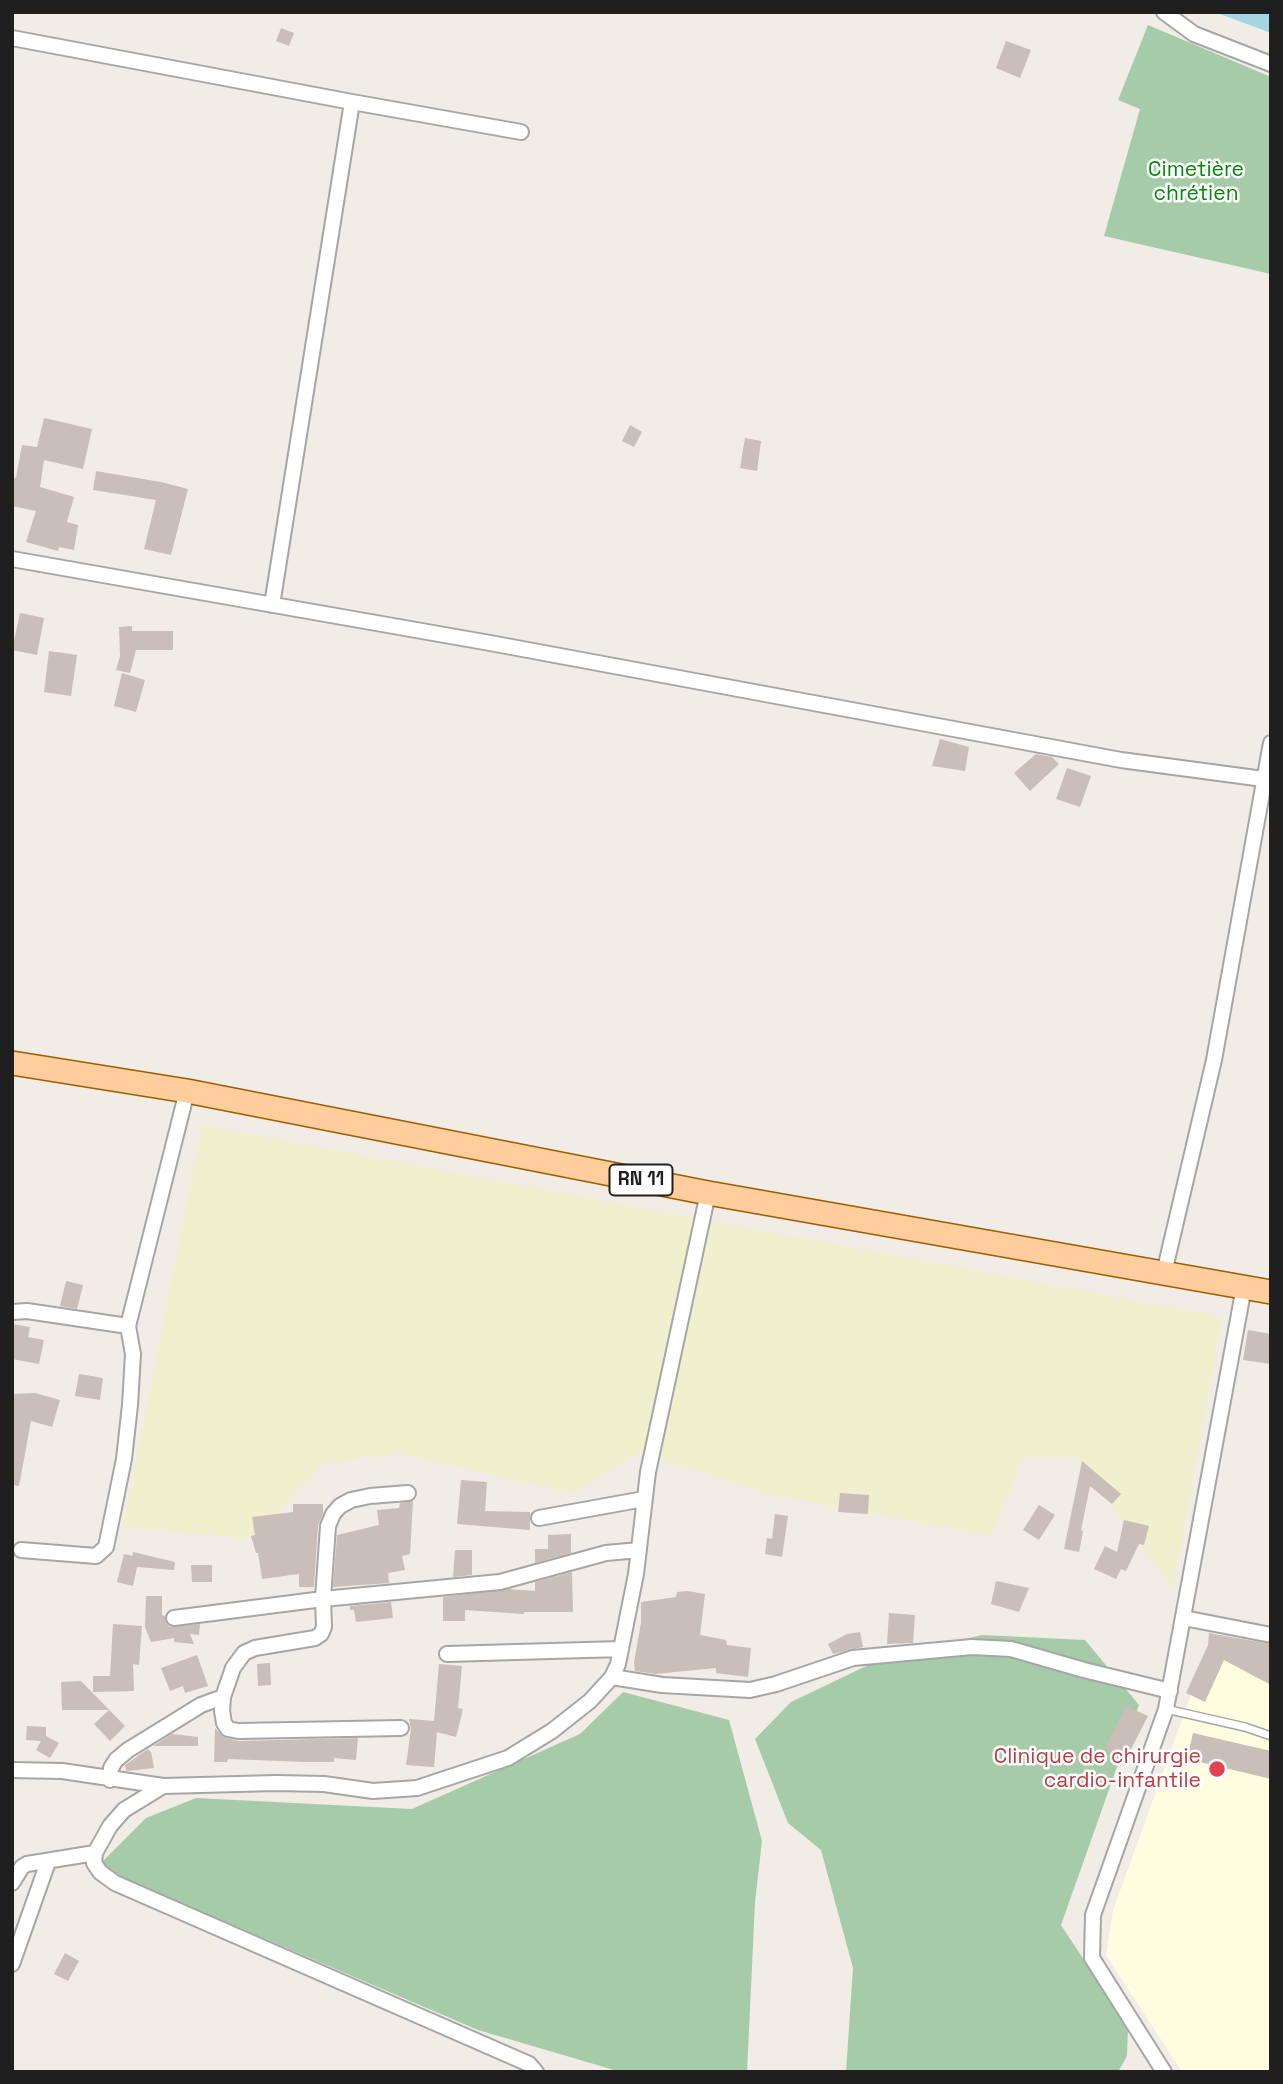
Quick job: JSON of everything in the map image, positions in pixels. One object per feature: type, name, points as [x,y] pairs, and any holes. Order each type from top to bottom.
[{"type":"main road","name":"RN 11","points":[[12,1063],[187,1091],[708,1193],[1271,1292]]},
{"type":"street","points":[[1164,12],[1194,34],[1271,64]]},
{"type":"street","points":[[12,38],[521,132]]},
{"type":"street","points":[[272,605],[352,102]]},
{"type":"street","points":[[12,559],[1121,760],[1267,779]]},
{"type":"street","points":[[1164,1273],[1214,1060],[1267,779],[1271,743]]},
{"type":"street","points":[[21,1550],[96,1556],[106,1548],[124,1459],[130,1405],[133,1354],[128,1326],[187,1091]]},
{"type":"street","points":[[12,1770],[62,1771],[163,1786],[276,1783],[324,1784],[373,1791],[417,1788],[508,1758],[552,1731],[590,1701],[612,1677],[618,1664],[639,1550],[648,1472],[708,1193]]},
{"type":"street","points":[[1164,2072],[1092,1958],[1093,1915],[1166,1709],[1244,1287]]},
{"type":"street","points":[[12,1312],[27,1311],[128,1326]]},
{"type":"street","points":[[401,1728],[238,1731],[228,1729],[224,1723],[223,1697],[233,1668],[244,1653],[255,1648],[315,1638],[321,1634],[324,1627],[328,1526],[340,1506],[351,1500],[408,1493]]},
{"type":"street","points":[[539,1518],[644,1499]]},
{"type":"street","points":[[174,1618],[500,1582],[606,1553],[639,1550]]},
{"type":"street","points":[[1184,1618],[1271,1636]]},
{"type":"street","points":[[612,1677],[662,1685],[750,1690],[853,1658],[972,1647],[1011,1649],[1170,1691]]},
{"type":"street","points":[[447,1654],[621,1649]]},
{"type":"street","points":[[110,1780],[111,1768],[128,1750],[201,1705],[223,1697]]},
{"type":"street","points":[[163,1786],[124,1810],[110,1826],[95,1853],[94,1863],[100,1872],[115,1883],[529,2064],[536,2072]]},
{"type":"street","points":[[12,1883],[27,1864],[95,1853]]},
{"type":"street","points":[[12,1964],[48,1862]]},
{"type":"lane","points":[[1166,1709],[1245,1727],[1271,1736]]},
{"type":"shaded area","name":"Clinique de chirurgie cardio-infantile","points":[[1219,1618],[1271,1627],[1271,2072],[1182,2072],[1106,1955],[1113,1910]]},
{"type":"green space","name":"Cimetière chrétien","points":[[1148,25],[1271,77],[1271,274],[1104,236],[1140,109],[1118,100]]},
{"type":"green space","points":[[202,1125],[1222,1317],[1173,1590],[1077,1458],[1023,1457],[991,1536],[769,1494],[640,1452],[573,1493],[397,1453],[322,1464],[255,1539],[123,1527]]},
{"type":"green space","points":[[982,1635],[1085,1640],[1139,1705],[1061,1925],[1128,2027],[1127,2056],[1118,2072],[846,2072],[853,1968],[821,1850],[788,1823],[755,1739],[791,1702],[883,1658]]},
{"type":"green space","points":[[623,1692],[729,1720],[762,1841],[755,1902],[747,2072],[621,2072],[478,2030],[97,1867],[146,1818],[196,1798],[412,1809],[580,1734]]},
{"type":"water","points":[[1218,12],[1271,12],[1271,33],[1220,14]]},
{"type":"building","points":[[281,28],[294,33],[289,46],[276,41]]},
{"type":"building","points":[[1006,41],[1031,50],[1020,78],[996,68]]},
{"type":"building","points":[[44,418],[92,429],[83,469],[44,460],[40,487],[74,497],[67,522],[78,525],[74,550],[59,547],[58,551],[26,542],[36,511],[12,506],[12,477],[16,478],[22,445],[37,447]]},
{"type":"building","points":[[630,425],[642,432],[634,447],[622,441]]},
{"type":"building","points":[[745,438],[761,441],[757,471],[740,468]]},
{"type":"building","points":[[96,471],[188,489],[171,555],[144,549],[156,500],[93,490]]},
{"type":"building","points":[[20,613],[44,618],[37,655],[12,650]]},
{"type":"building","points":[[132,626],[132,631],[173,631],[173,650],[136,650],[130,673],[116,670],[120,656],[119,627]]},
{"type":"building","points":[[49,651],[77,655],[71,696],[44,692]]},
{"type":"building","points":[[122,673],[145,680],[136,712],[114,706]]},
{"type":"building","points":[[940,739],[969,747],[965,771],[932,766]]},
{"type":"building","points":[[1036,754],[1052,757],[1059,764],[1030,791],[1014,773]]},
{"type":"building","points":[[1067,768],[1091,776],[1080,807],[1056,799]]},
{"type":"building","points":[[66,1281],[83,1285],[77,1309],[60,1306]]},
{"type":"building","points":[[12,1324],[30,1327],[28,1337],[44,1340],[39,1364],[12,1359]]},
{"type":"building","points":[[1248,1330],[1271,1334],[1271,1364],[1243,1360]]},
{"type":"building","points":[[79,1374],[103,1378],[100,1400],[75,1396]]},
{"type":"building","points":[[35,1393],[60,1400],[52,1427],[31,1421],[19,1486],[12,1485],[12,1394]]},
{"type":"building","points":[[1082,1461],[1121,1494],[1112,1504],[1090,1486],[1079,1552],[1064,1549]]},
{"type":"building","points":[[461,1480],[487,1482],[485,1511],[530,1512],[530,1530],[457,1524]]},
{"type":"building","points":[[840,1493],[869,1495],[868,1514],[838,1512]]},
{"type":"building","points":[[413,1501],[410,1554],[402,1556],[405,1570],[388,1573],[389,1583],[333,1587],[337,1535],[379,1525],[377,1510],[399,1508],[400,1503]]},
{"type":"building","points":[[293,1504],[323,1504],[323,1514],[318,1525],[314,1587],[299,1587],[299,1574],[262,1579],[258,1553],[251,1536],[255,1535],[252,1517],[293,1512]]},
{"type":"building","points":[[1039,1505],[1055,1515],[1039,1540],[1023,1530]]},
{"type":"building","points":[[775,1514],[788,1516],[782,1557],[765,1554],[767,1538],[772,1539]]},
{"type":"building","points":[[1124,1520],[1149,1526],[1144,1545],[1139,1544],[1126,1571],[1121,1569],[1116,1579],[1094,1569],[1105,1546],[1117,1552]]},
{"type":"building","points":[[571,1534],[571,1553],[535,1563],[535,1549],[548,1549],[548,1535]]},
{"type":"building","points":[[455,1550],[472,1550],[472,1575],[453,1577]]},
{"type":"building","points":[[133,1552],[175,1562],[174,1570],[137,1567],[133,1586],[117,1582],[124,1554],[132,1556]]},
{"type":"building","points":[[191,1565],[212,1565],[212,1582],[192,1582]]},
{"type":"building","points":[[572,1572],[573,1612],[524,1614],[465,1610],[465,1621],[443,1621],[443,1597],[509,1589],[535,1591],[535,1582]]},
{"type":"building","points":[[996,1581],[1029,1588],[1019,1612],[991,1604]]},
{"type":"building","points":[[677,1592],[705,1594],[700,1635],[726,1640],[727,1645],[751,1648],[748,1677],[716,1673],[716,1668],[655,1674],[635,1671],[641,1602],[676,1597]]},
{"type":"building","points":[[146,1596],[162,1596],[162,1615],[170,1627],[200,1624],[199,1635],[190,1634],[194,1644],[174,1642],[174,1638],[151,1642],[145,1627]]},
{"type":"building","points":[[391,1602],[393,1618],[356,1622],[354,1610],[350,1610],[350,1606]]},
{"type":"building","points":[[889,1613],[915,1615],[913,1643],[887,1644]]},
{"type":"building","points":[[113,1624],[142,1626],[139,1665],[133,1664],[134,1691],[93,1692],[93,1676],[110,1676]]},
{"type":"building","points":[[860,1632],[863,1647],[833,1654],[828,1644],[847,1634]]},
{"type":"building","points":[[1209,1633],[1271,1644],[1271,1685],[1224,1660],[1205,1702],[1186,1693],[1208,1645]]},
{"type":"building","points":[[197,1655],[208,1686],[185,1693],[183,1686],[170,1691],[161,1668]]},
{"type":"building","points":[[270,1663],[271,1685],[258,1686],[257,1664]]},
{"type":"building","points":[[439,1664],[462,1666],[458,1708],[463,1709],[456,1737],[437,1732],[434,1767],[406,1765],[411,1729],[409,1719],[434,1721]]},
{"type":"building","points":[[81,1681],[125,1726],[110,1741],[94,1724],[109,1710],[62,1710],[61,1682]]},
{"type":"building","points":[[1126,1706],[1148,1716],[1126,1759],[1105,1748]]},
{"type":"building","points":[[27,1726],[46,1727],[46,1736],[59,1743],[50,1758],[36,1750],[41,1741],[26,1740]]},
{"type":"building","points":[[215,1728],[223,1737],[238,1741],[358,1738],[356,1760],[334,1758],[334,1762],[306,1762],[228,1759],[227,1762],[214,1762]]},
{"type":"building","points":[[1193,1733],[1271,1751],[1271,1779],[1187,1759]]},
{"type":"building","points":[[172,1734],[198,1737],[198,1746],[153,1746]]},
{"type":"building","points":[[148,1749],[154,1768],[126,1771],[125,1765]]},
{"type":"building","points":[[65,1953],[79,1961],[68,1981],[54,1974]]},
{"type":"place","name":"Clinique de chirurgie cardio-infantile","points":[[1217,1769]]}]
